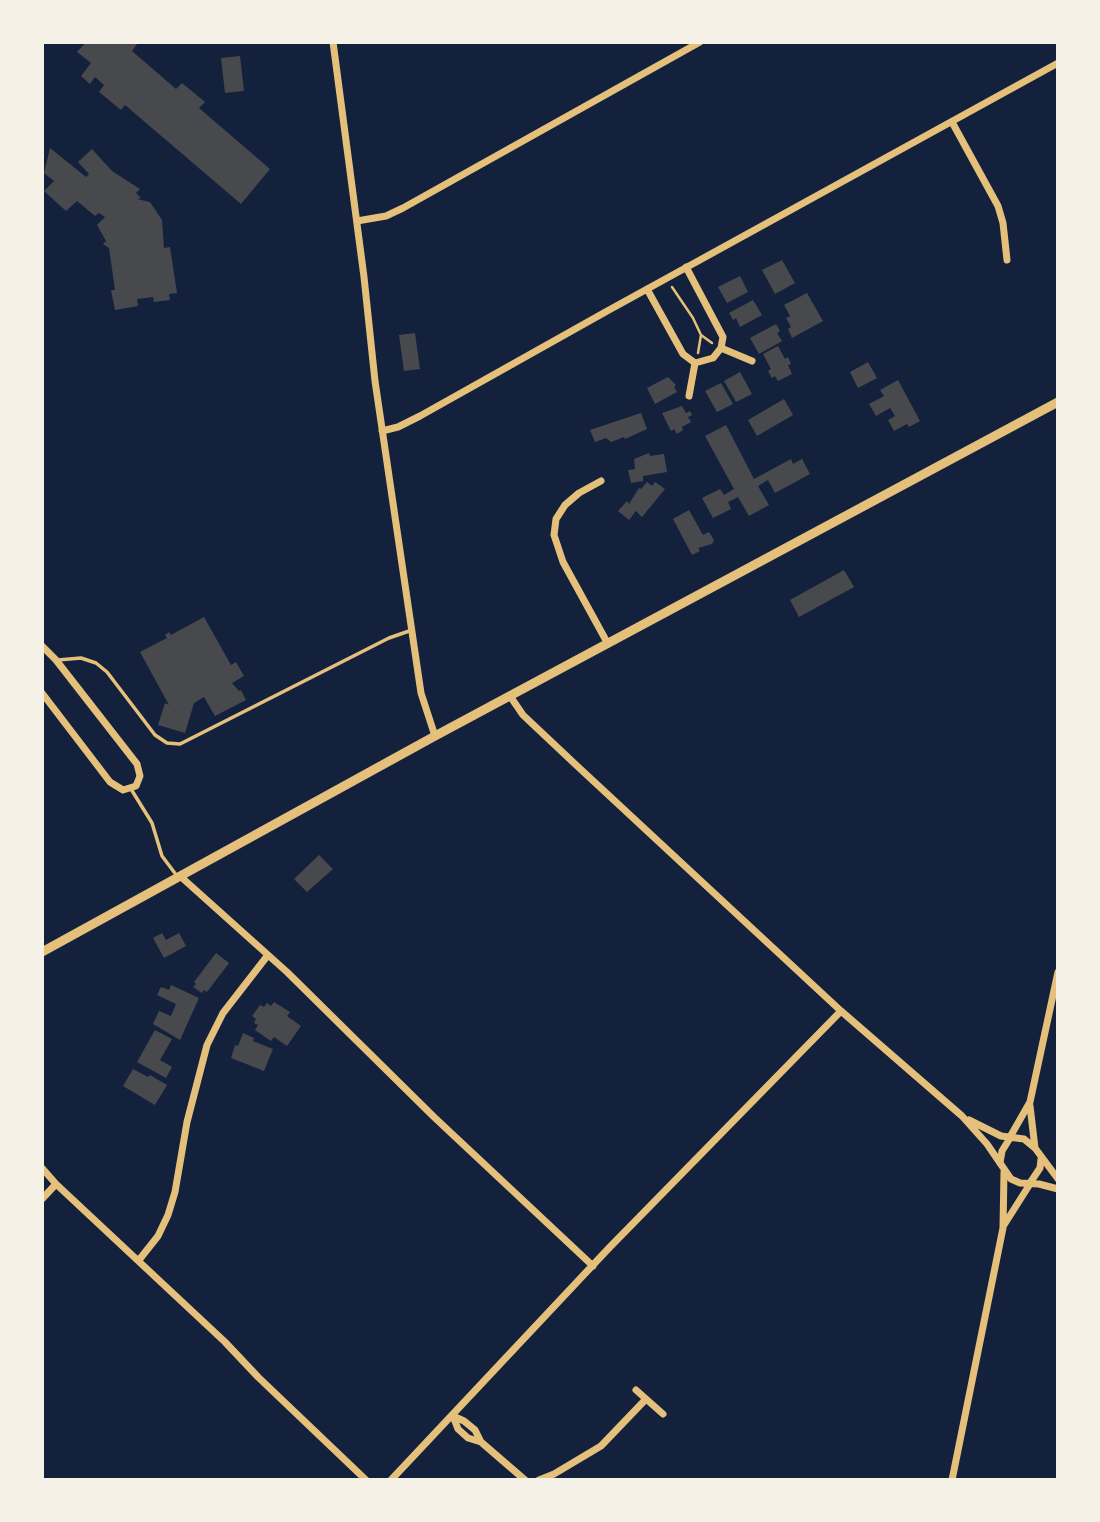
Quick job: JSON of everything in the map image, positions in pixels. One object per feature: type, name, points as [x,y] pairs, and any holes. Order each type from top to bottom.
[{"type":"street","points":[[333,42],[382,431],[421,694],[436,736]]},
{"type":"street","points":[[357,221],[386,216],[403,208],[700,42]]},
{"type":"street","points":[[382,431],[398,427],[420,416],[1058,63]]},
{"type":"street","points":[[952,122],[998,206],[1003,223],[1007,260]]},
{"type":"street","points":[[686,267],[722,333],[721,348],[713,358],[695,363]]},
{"type":"street","points":[[647,289],[680,350],[695,363]]},
{"type":"street","points":[[721,348],[752,361]]},
{"type":"street","points":[[689,396],[695,363]]},
{"type":"street","points":[[42,952],[436,736],[1058,402]]},
{"type":"street","points":[[601,481],[565,505],[556,519],[554,535],[563,562],[608,644]]},
{"type":"street","points":[[42,646],[56,660],[139,769],[139,781],[131,789],[120,790],[110,782],[42,692]]},
{"type":"street","points":[[510,696],[528,721],[841,1011],[962,1116],[1014,1181],[1058,1189]]},
{"type":"street","points":[[179,877],[268,955],[434,1117],[593,1266]]},
{"type":"street","points":[[139,1261],[158,1236],[168,1215],[206,1045],[223,1013],[268,955]]},
{"type":"street","points":[[952,1480],[1003,1228],[1005,1191],[999,1157],[1030,1102],[1058,972]]},
{"type":"street","points":[[391,1480],[593,1266],[841,1011]]},
{"type":"street","points":[[1030,1102],[1035,1148]]},
{"type":"street","points":[[962,1116],[991,1132],[1024,1139],[1035,1148],[1058,1179]]},
{"type":"street","points":[[1003,1228],[1040,1168],[1040,1156]]},
{"type":"street","points":[[42,1168],[366,1480]]},
{"type":"street","points":[[42,1199],[56,1184]]},
{"type":"street","points":[[636,1390],[663,1414]]},
{"type":"street","points":[[539,1480],[601,1446],[646,1399]]},
{"type":"street","points":[[453,1416],[458,1429],[468,1438],[481,1442],[525,1480]]},
{"type":"lane","points":[[56,660],[81,658],[96,663],[107,672],[155,735],[167,743],[180,744],[389,638],[412,630]]},
{"type":"lane","points":[[131,789],[152,823],[162,856],[179,877]]},
{"type":"path","points":[[666,278],[701,335],[721,348]]},
{"type":"path","points":[[695,363],[701,335]]},
{"type":"building","points":[[86,42],[135,42],[137,44],[132,51],[176,89],[182,83],[205,102],[199,108],[270,169],[241,204],[125,105],[121,110],[99,92],[104,85],[95,77],[90,84],[81,76],[91,63],[77,52]]},
{"type":"building","points":[[240,56],[244,91],[225,93],[221,58]]},
{"type":"building","points":[[50,148],[86,177],[89,174],[78,162],[92,149],[112,171],[140,189],[136,193],[141,198],[137,199],[150,202],[162,220],[164,248],[170,247],[177,293],[169,294],[170,300],[154,302],[153,297],[137,299],[138,306],[115,310],[109,248],[103,244],[106,241],[97,225],[105,217],[99,213],[95,216],[77,201],[66,211],[44,191],[54,181],[44,173]]},
{"type":"building","points":[[782,260],[795,283],[775,294],[762,270]]},
{"type":"building","points":[[740,276],[748,292],[727,303],[718,287]]},
{"type":"building","points":[[807,293],[823,321],[792,338],[788,329],[791,327],[786,318],[790,316],[784,305]]},
{"type":"building","points":[[753,300],[762,315],[740,327],[736,318],[733,320],[729,313]]},
{"type":"building","points":[[776,324],[782,341],[759,354],[750,338]]},
{"type":"building","points":[[415,333],[420,369],[404,371],[399,335]]},
{"type":"building","points":[[778,346],[785,359],[788,357],[792,374],[778,381],[775,376],[772,378],[768,371],[771,369],[763,354]]},
{"type":"building","points":[[868,362],[877,378],[858,388],[850,372]]},
{"type":"building","points":[[740,372],[752,394],[736,402],[724,381]]},
{"type":"building","points":[[668,377],[676,385],[674,387],[677,392],[655,404],[647,388]]},
{"type":"building","points":[[898,380],[920,421],[894,431],[888,420],[895,416],[890,408],[876,416],[869,404],[884,396],[880,390]]},
{"type":"building","points":[[721,383],[733,404],[717,412],[705,391]]},
{"type":"building","points":[[784,399],[793,415],[757,436],[748,420]]},
{"type":"building","points":[[682,406],[686,413],[690,411],[692,415],[688,417],[691,422],[677,434],[674,429],[671,431],[662,413]]},
{"type":"building","points":[[641,413],[647,429],[625,439],[624,437],[611,442],[606,438],[595,442],[590,430]]},
{"type":"building","points":[[726,425],[754,479],[791,459],[793,464],[802,459],[810,474],[775,493],[768,480],[758,486],[769,505],[749,516],[738,497],[728,502],[731,509],[713,518],[702,498],[720,489],[724,495],[734,489],[705,436]]},
{"type":"building","points":[[649,453],[650,456],[664,454],[667,472],[643,476],[643,481],[631,483],[628,470],[635,469],[634,459]]},
{"type":"building","points":[[647,482],[652,486],[655,482],[665,489],[642,517],[636,511],[629,520],[618,511],[627,501],[629,504],[639,488]]},
{"type":"building","points":[[689,510],[703,535],[709,532],[714,540],[712,544],[698,548],[700,551],[692,555],[673,519]]},
{"type":"building","points":[[844,570],[854,587],[799,617],[790,600]]},
{"type":"building","points":[[204,617],[231,665],[236,662],[244,676],[232,683],[241,690],[246,700],[215,716],[204,697],[194,703],[185,733],[158,725],[165,703],[169,705],[140,652],[167,638],[165,635],[169,632],[171,635]]},
{"type":"building","points":[[319,855],[333,869],[307,892],[294,879]]},
{"type":"building","points":[[162,933],[166,940],[179,933],[186,946],[164,958],[153,938]]},
{"type":"building","points":[[216,953],[229,963],[207,992],[204,990],[202,993],[193,987],[196,984],[194,982]]},
{"type":"building","points":[[171,985],[199,998],[180,1040],[153,1024],[159,1011],[171,1016],[176,1004],[157,995],[161,987],[169,990]]},
{"type":"building","points":[[274,1002],[290,1012],[287,1016],[301,1026],[287,1046],[274,1037],[271,1041],[255,1030],[258,1025],[254,1023],[256,1019],[252,1016],[260,1005],[264,1007],[267,1003],[271,1006]]},
{"type":"building","points":[[155,1030],[172,1039],[160,1060],[172,1067],[166,1078],[137,1062]]},
{"type":"building","points":[[243,1033],[254,1038],[253,1041],[273,1049],[264,1071],[231,1058]]},
{"type":"building","points":[[133,1069],[167,1085],[155,1105],[123,1086]]}]
